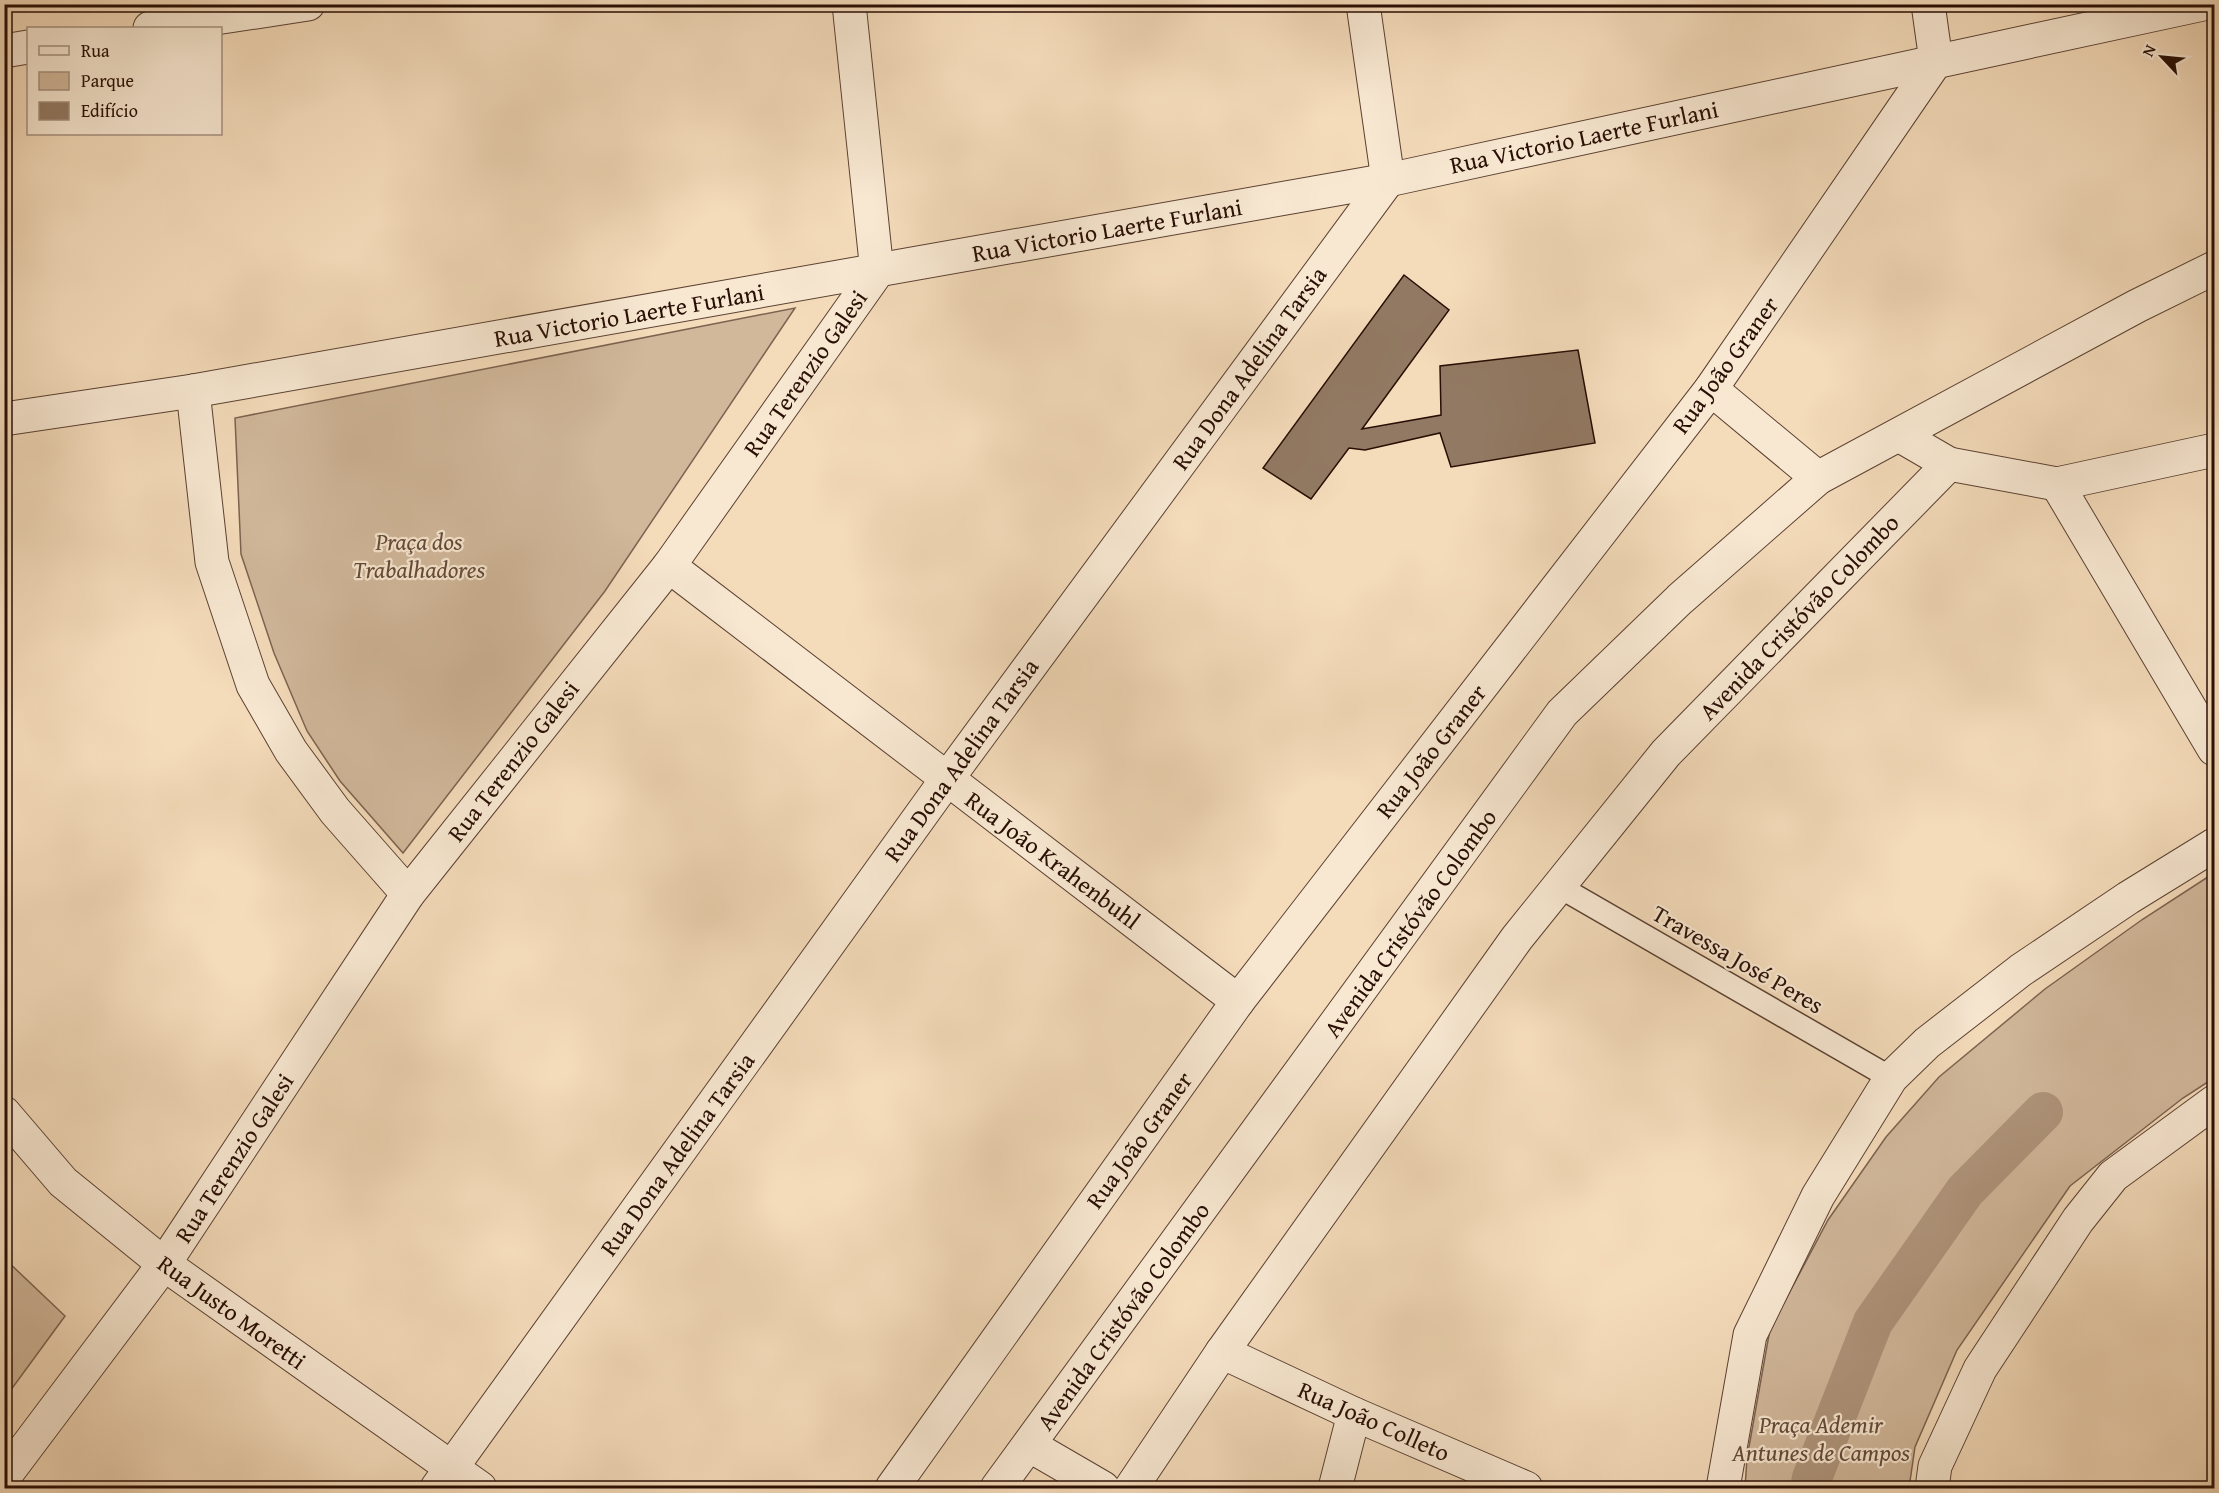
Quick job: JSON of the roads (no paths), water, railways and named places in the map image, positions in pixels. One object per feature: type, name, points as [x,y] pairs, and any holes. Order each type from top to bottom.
[{"type":"street","points":[[157,27],[308,4]]},
{"type":"street","name":"Rua Terenzio Galesi","points":[[4,1477],[164,1264],[408,894],[669,566],[877,272],[849,4]]},
{"type":"street","points":[[1363,4],[1388,180]]},
{"type":"street","points":[[1928,4],[1936,61]]},
{"type":"street","name":"Rua Victorio Laerte Furlani","points":[[4,419],[193,391],[1388,180],[2203,4]]},
{"type":"street","points":[[4,51],[27,47]]},
{"type":"street","name":"Rua João Graner","points":[[892,1488],[1238,1001],[1711,389],[1936,61]]},
{"type":"street","name":"Rua Dona Adelina Tarsia","points":[[444,1478],[947,778],[1388,180]]},
{"type":"street","name":"Avenida Cristóvão Colombo","points":[[997,1488],[1121,1321],[1562,712],[1680,599],[1818,478],[2137,306],[2214,268]]},
{"type":"street","points":[[1711,389],[1818,478]]},
{"type":"street","points":[[193,391],[212,562],[253,685],[291,751],[335,811],[408,894]]},
{"type":"street","points":[[1899,435],[1949,464],[2058,484],[2214,450]]},
{"type":"street","name":"Avenida Cristóvão Colombo","points":[[1131,1488],[1222,1352],[1517,938],[1558,886],[1666,753],[1949,464]]},
{"type":"street","points":[[2058,484],[2214,749]]},
{"type":"street","name":"Rua João Krahenbuhl","points":[[669,566],[1238,1001]]},
{"type":"street","points":[[1723,1488],[1750,1335],[1818,1196],[1891,1078],[1928,1043],[2021,970],[2128,898],[2214,845]]},
{"type":"street","points":[[1932,1488],[1935,1466],[1980,1369],[2078,1220],[2113,1176],[2214,1102]]},
{"type":"street","name":"Rua Justo Moretti","points":[[4,1113],[63,1182],[164,1264],[444,1478],[480,1488]]},
{"type":"street","name":"Rua João Colleto","points":[[1222,1352],[1354,1414],[1526,1488]]},
{"type":"street","points":[[1335,1488],[1354,1414]]},
{"type":"street","points":[[1029,1445],[1103,1488]]},
{"type":"lane","name":"Travessa José Peres","points":[[1558,886],[1891,1078]]},
{"type":"waterway","points":[[1810,1488],[1873,1322],[1965,1191],[2043,1112]]},
{"type":"park label","name":"Praça dos Trabalhadores","points":[[419,555]]},
{"type":"park label","name":"Praça Ademir Antunes de Campos","points":[[1821,1438]]}]
